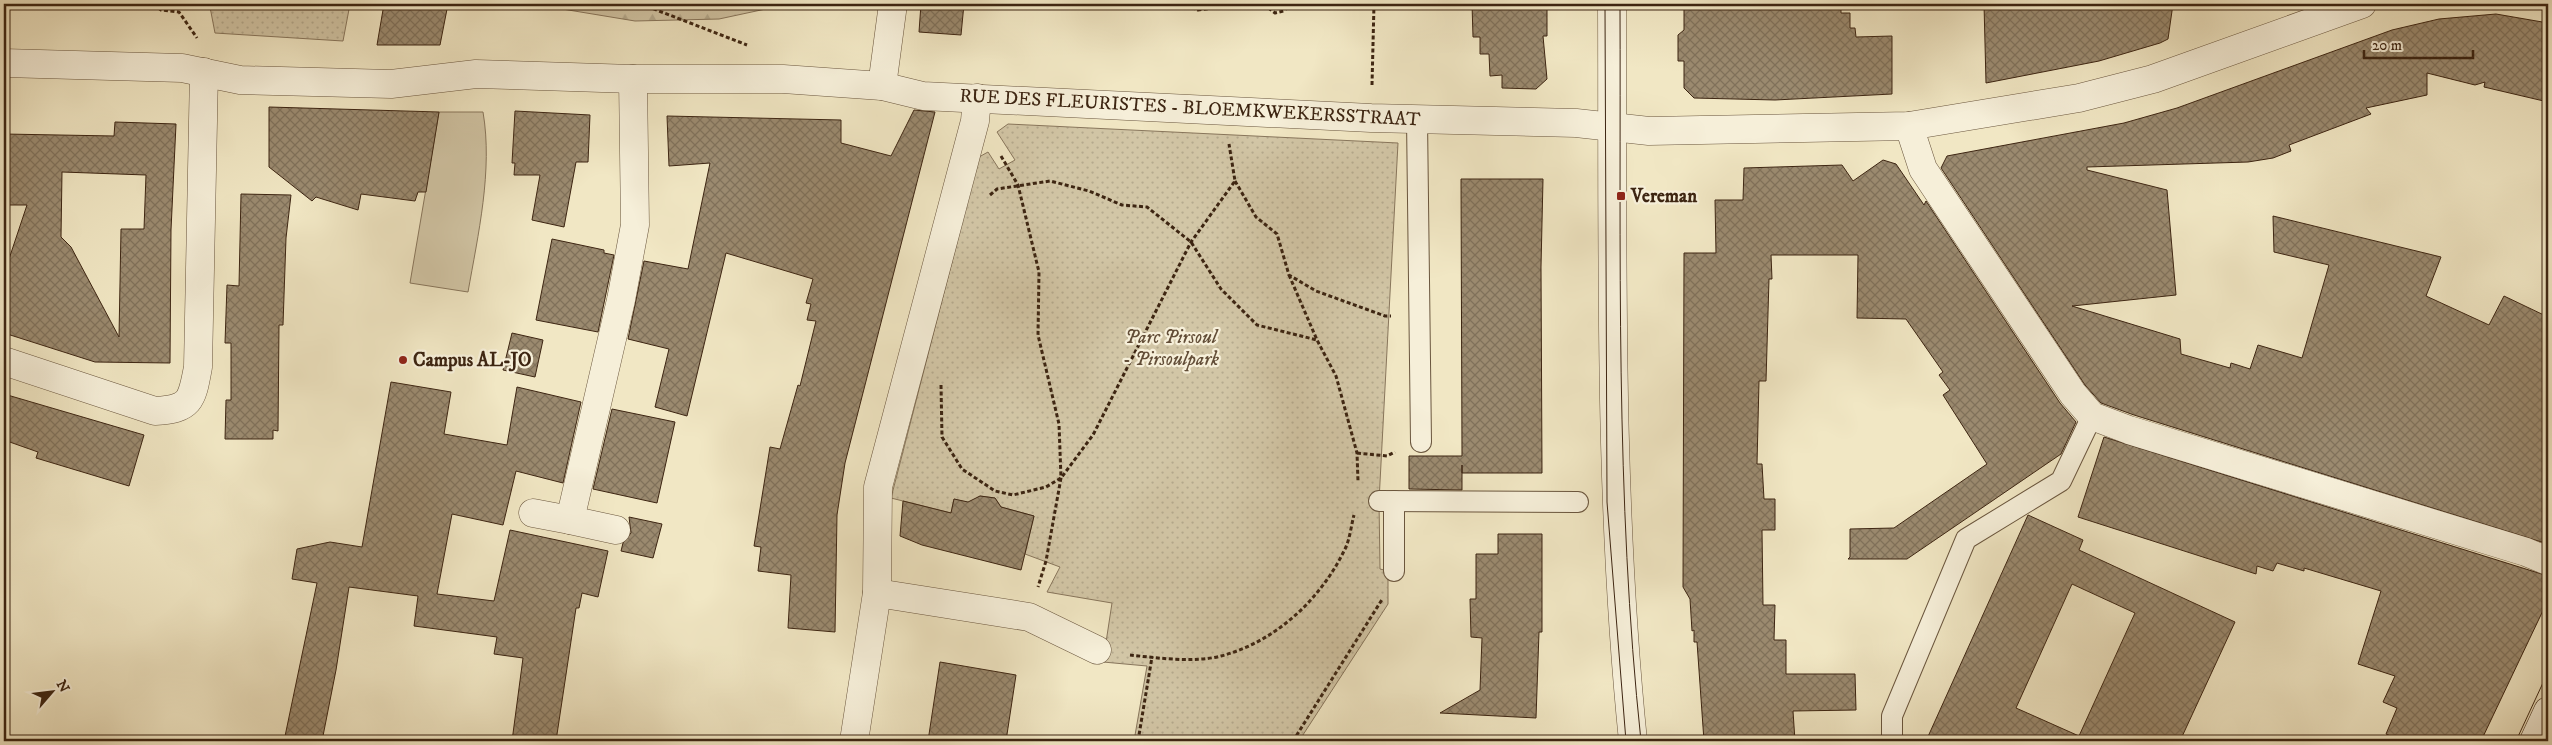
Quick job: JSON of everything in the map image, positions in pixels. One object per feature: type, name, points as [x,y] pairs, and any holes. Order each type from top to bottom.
[{"type":"street","points":[[882,86],[893,4]]},
{"type":"street","points":[[1612,4],[1616,501],[1626,675],[1634,741]]},
{"type":"street","name":"RUE DES FLEURISTES - BLOEMKWEKERSSTRAAT","points":[[4,63],[182,68],[240,80],[391,84],[476,74],[633,79],[783,79],[882,86],[924,96],[1371,118],[1565,123],[1661,131],[1909,126],[2079,98],[2153,80],[2362,4]]},
{"type":"street","points":[[4,361],[155,410],[177,410],[193,396],[198,367],[204,72]]},
{"type":"street","points":[[570,520],[622,300],[635,226],[633,79]]},
{"type":"street","points":[[854,741],[877,593],[878,487],[975,121],[977,98]]},
{"type":"street","points":[[1909,126],[1923,169],[2073,394],[2092,416],[2129,430],[2526,552],[2548,561]]},
{"type":"street","points":[[534,513],[616,530]]},
{"type":"street","points":[[877,593],[1030,616],[1097,650]]},
{"type":"street","points":[[2534,741],[2548,711]]},
{"type":"lane","points":[[1417,119],[1421,442]]},
{"type":"lane","points":[[1892,741],[1892,716],[1966,539],[2061,481],[2092,416]]},
{"type":"lane","points":[[1394,571],[1386,501],[1578,502]]},
{"type":"path","points":[[153,4],[161,10],[179,12],[203,48],[204,72]]},
{"type":"path","points":[[172,12],[173,4]]},
{"type":"path","points":[[640,4],[759,49],[783,79]]},
{"type":"path","points":[[1114,4],[1183,4],[1198,10],[1243,4]]},
{"type":"path","points":[[1263,4],[1275,13],[1284,11],[1290,4]]},
{"type":"path","points":[[1371,118],[1374,4]]},
{"type":"path","points":[[1126,654],[1152,657],[1220,656],[1249,646],[1290,620],[1322,589],[1345,550],[1359,497],[1357,453],[1336,376],[1317,340],[1289,275],[1277,234],[1256,217],[1235,180],[1229,150]]},
{"type":"path","points":[[1007,165],[1018,186],[1039,272],[1038,335],[1059,424],[1062,478],[1046,561]]},
{"type":"path","points":[[941,380],[942,437],[962,469],[995,491],[1013,495],[1046,487],[1062,478],[1093,435],[1191,242],[1235,180]]},
{"type":"path","points":[[987,204],[989,195],[997,189],[1050,181],[1089,190],[1122,205],[1147,207],[1191,242],[1221,288],[1256,325],[1317,340]]},
{"type":"path","points":[[1289,275],[1316,291],[1385,316]]},
{"type":"path","points":[[1357,453],[1387,456]]},
{"type":"path","points":[[1359,497],[1386,501]]},
{"type":"path","points":[[1293,741],[1385,595],[1393,591],[1394,571]]},
{"type":"path","points":[[1138,741],[1152,657]]},
{"type":"green space","points":[[168,4],[350,4],[343,41],[215,33],[210,7]]},
{"type":"green space","points":[[532,4],[777,4],[775,7],[719,19],[635,21]]},
{"type":"green space","points":[[439,112],[483,112],[486,134],[485,179],[480,225],[468,292],[410,283]]},
{"type":"green space","name":"Parc Pirsoul - Pirsoulpark","points":[[1008,124],[1398,143],[1379,501],[1380,569],[1388,571],[1388,604],[1299,741],[1134,741],[1147,666],[1103,662],[1112,603],[1047,592],[1060,567],[1025,554],[1034,516],[1001,507],[995,498],[980,496],[970,503],[954,499],[951,513],[891,498],[979,157],[988,152],[999,169],[1015,160],[997,132]]},
{"type":"building","points":[[384,4],[448,4],[440,45],[377,45]]},
{"type":"building","points":[[921,4],[964,4],[961,35],[919,32]]},
{"type":"building","points":[[1472,4],[1547,4],[1547,36],[1543,36],[1547,79],[1536,89],[1502,88],[1502,75],[1490,76],[1489,54],[1480,54],[1480,37],[1473,37]]},
{"type":"building","points":[[1684,4],[1841,4],[1841,13],[1850,13],[1850,28],[1855,28],[1856,37],[1892,36],[1892,94],[1775,100],[1694,98],[1684,88],[1684,61],[1678,61],[1678,35],[1684,30]]},
{"type":"building","points":[[1984,4],[2173,4],[2168,39],[2160,43],[2099,61],[1986,83]]},
{"type":"building","points":[[2496,14],[2548,23],[2548,102],[2484,87],[2485,82],[2475,85],[2427,73],[2427,95],[2366,108],[2371,114],[2289,145],[2291,151],[2273,158],[2248,162],[2087,167],[2087,170],[2167,190],[2176,295],[2072,306],[2180,339],[2181,354],[2230,368],[2231,363],[2250,369],[2258,345],[2302,358],[2329,265],[2274,252],[2273,216],[2441,257],[2426,296],[2489,325],[2504,296],[2548,317],[2548,544],[2134,415],[2101,403],[2085,385],[1941,168],[1947,156],[2124,123],[2177,108],[2392,30],[2439,19]]},
{"type":"building","points":[[269,107],[439,112],[426,192],[418,192],[415,201],[361,194],[358,210],[316,197],[312,201],[269,167]]},
{"type":"building","points":[[914,110],[935,112],[845,463],[837,515],[835,632],[788,628],[791,575],[758,571],[761,547],[754,546],[770,447],[780,449],[798,385],[800,386],[816,321],[807,320],[811,304],[806,303],[813,279],[726,253],[687,416],[655,407],[669,349],[628,339],[644,261],[688,269],[710,163],[669,166],[667,116],[841,120],[841,143],[891,156]]},
{"type":"building","points":[[515,111],[590,115],[588,162],[576,162],[564,227],[532,220],[540,175],[514,175],[515,163],[512,163]]},
{"type":"building","points":[[115,122],[176,124],[171,230],[170,363],[95,362],[4,333],[4,274],[27,205],[4,205],[4,134],[114,136]],"holes":[[[62,172],[146,175],[144,229],[121,229],[119,337],[71,247],[61,237]]]},
{"type":"building","points":[[1883,160],[1896,164],[1924,205],[1926,201],[2060,403],[2076,422],[2061,454],[1907,559],[1848,559],[1850,557],[1850,529],[1894,528],[1987,464],[1943,395],[1950,390],[1939,375],[1943,372],[1906,319],[1857,318],[1858,255],[1771,255],[1772,279],[1769,279],[1766,381],[1759,381],[1757,464],[1762,464],[1764,499],[1775,499],[1775,530],[1762,530],[1763,605],[1775,605],[1774,640],[1786,640],[1786,674],[1855,674],[1856,710],[1793,711],[1795,741],[1704,741],[1697,642],[1694,642],[1694,630],[1692,631],[1690,599],[1683,587],[1684,253],[1716,253],[1715,200],[1743,200],[1744,168],[1842,165],[1853,181]]},
{"type":"building","points":[[1461,179],[1543,179],[1541,267],[1542,473],[1462,473],[1462,490],[1409,489],[1409,456],[1462,456]]},
{"type":"building","points":[[241,194],[291,195],[286,238],[283,325],[279,325],[278,431],[273,430],[273,439],[225,439],[226,400],[231,400],[231,343],[225,343],[227,285],[239,286]]},
{"type":"building","points":[[552,239],[604,250],[604,253],[614,255],[598,332],[536,320]]},
{"type":"building","points":[[512,333],[543,340],[535,377],[503,370]]},
{"type":"building","points":[[391,382],[451,392],[444,434],[507,445],[517,387],[581,402],[563,483],[516,471],[503,525],[452,514],[437,594],[494,601],[510,530],[608,551],[598,597],[582,593],[579,608],[576,608],[556,741],[512,741],[523,658],[494,654],[497,637],[414,626],[418,596],[349,587],[336,670],[322,741],[284,741],[317,583],[292,579],[297,549],[330,542],[362,547]]},
{"type":"building","points":[[4,394],[144,435],[129,486],[36,458],[38,452],[4,440]]},
{"type":"building","points":[[612,409],[675,422],[657,503],[593,489]]},
{"type":"building","points":[[2104,437],[2548,576],[2548,600],[2481,741],[2403,741],[2386,734],[2397,708],[2383,702],[2395,676],[2358,664],[2381,591],[2304,568],[2304,571],[2277,563],[2273,571],[2257,566],[2256,574],[2078,517]]},
{"type":"building","points":[[980,496],[995,498],[1001,507],[1034,516],[1021,570],[922,545],[900,536],[903,501],[951,513],[954,499],[968,502]]},
{"type":"building","points":[[2028,515],[2083,540],[2079,550],[2235,622],[2180,741],[1926,741]],"holes":[[[2072,584],[2135,613],[2079,736],[2016,708]]]},
{"type":"building","points":[[629,517],[662,524],[653,558],[621,551],[623,543],[631,533]]},
{"type":"building","points":[[1498,534],[1542,534],[1542,632],[1539,632],[1536,718],[1440,713],[1480,690],[1482,638],[1471,637],[1470,599],[1476,599],[1476,554],[1498,554]]},
{"type":"building","points":[[940,662],[1016,675],[1006,741],[928,741]]},
{"type":"tram line","points":[[1605,4],[1607,502],[1626,741]]},
{"type":"tram line","points":[[1620,4],[1620,281],[1623,465],[1627,557],[1641,741]]},
{"type":"tram line","points":[[2516,741],[2548,672]]},
{"type":"place","name":"Vereman","points":[[1621,196]]},
{"type":"place","name":"Campus AL-JO","points":[[403,360]]}]
